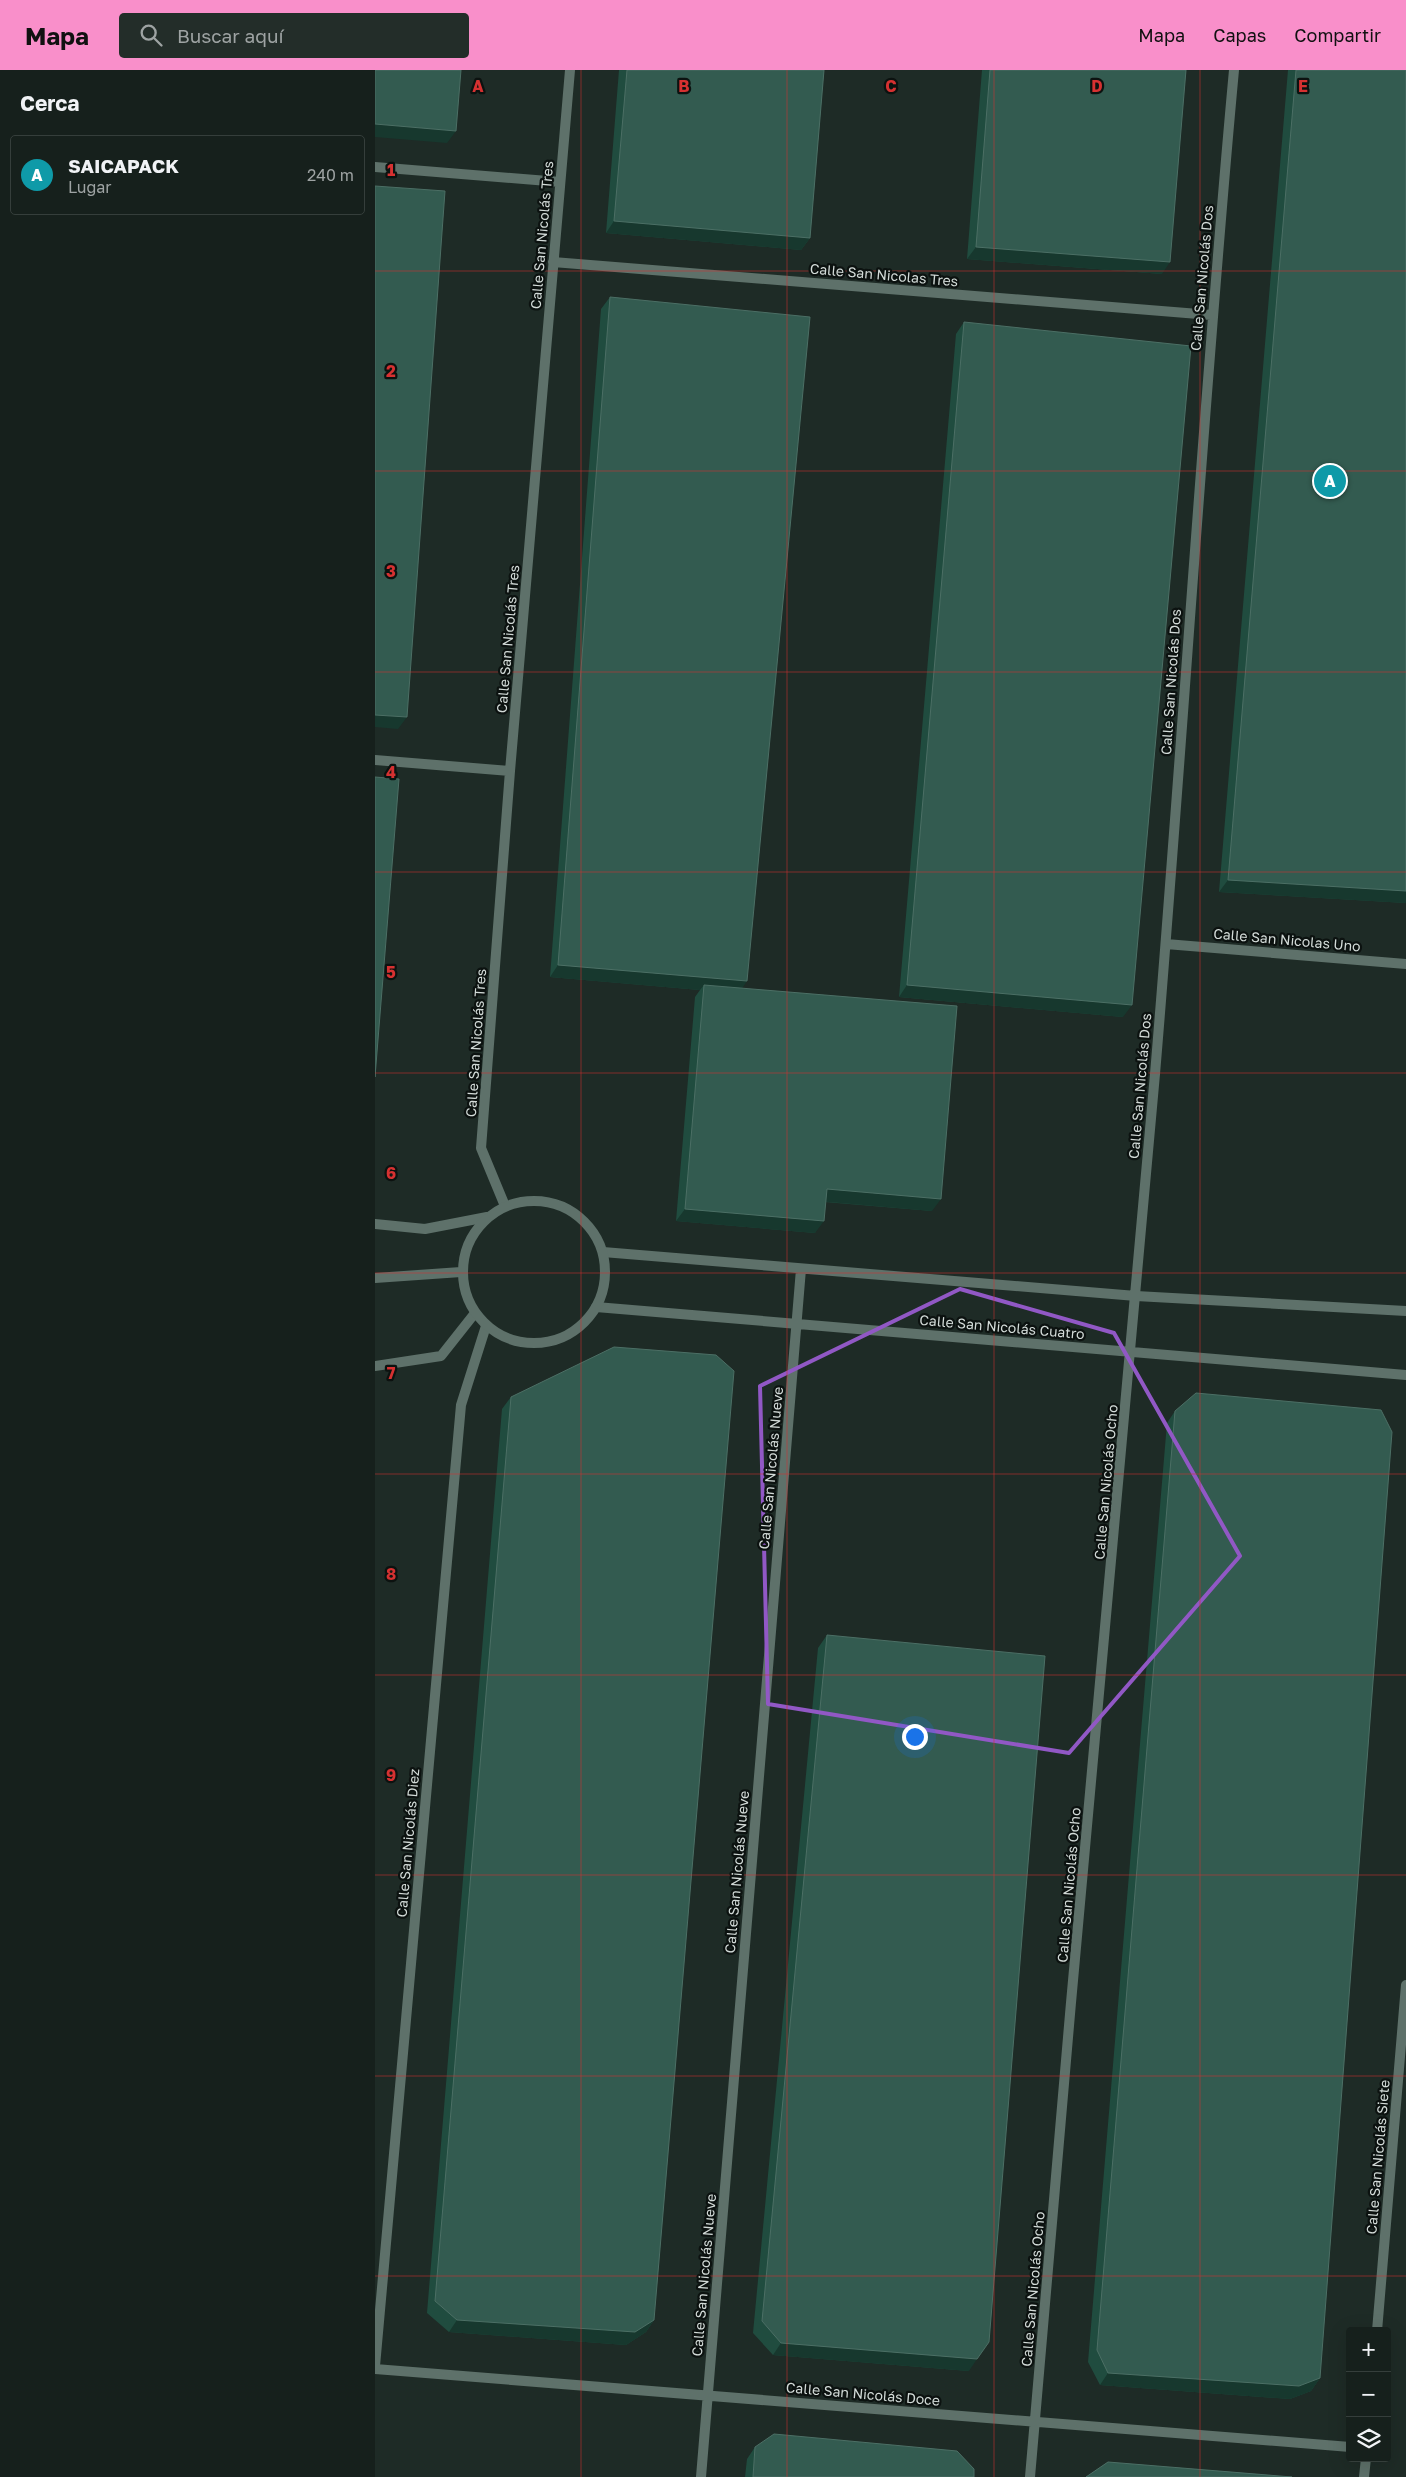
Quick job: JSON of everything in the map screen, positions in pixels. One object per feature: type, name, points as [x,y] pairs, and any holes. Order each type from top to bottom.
[{"type":"street","name":"Calle San Nicolás Tres","points":[[505,1206],[481,1148],[510,772],[570,70]]},
{"type":"street","name":"Calle San Nicolás Dos","points":[[1136,1296],[1166,944],[1211,315],[1234,70]]},
{"type":"street","points":[[375,167],[560,182]]},
{"type":"street","name":"Calle San Nicolas Tres","points":[[553,262],[1211,315]]},
{"type":"street","points":[[375,760],[510,772]]},
{"type":"street","name":"Calle San Nicolas Uno","points":[[1166,944],[1406,964]]},
{"type":"street","points":[[529,1200],[553,1202],[575,1213],[593,1230],[603,1252],[606,1271],[603,1290],[596,1307],[583,1324],[566,1336],[545,1342],[525,1343],[504,1337],[486,1326],[475,1313],[465,1294],[461,1272],[464,1252],[473,1232],[487,1217],[505,1206],[529,1200]]},
{"type":"street","points":[[375,1224],[425,1229],[487,1217]]},
{"type":"street","points":[[603,1252],[1136,1296],[1406,1311]]},
{"type":"street","name":"Calle San Nicolás Nueve","points":[[701,2477],[801,1269]]},
{"type":"street","points":[[375,1278],[461,1272]]},
{"type":"street","name":"Calle San Nicolás Ocho","points":[[1030,2477],[1136,1296]]},
{"type":"street","name":"Calle San Nicolás Cuatro","points":[[596,1307],[1406,1375]]},
{"type":"street","points":[[375,1366],[441,1356],[475,1313]]},
{"type":"street","name":"Calle San Nicolás Diez","points":[[375,2367],[461,1405],[486,1326]]},
{"type":"street","name":"Calle San Nicolás Siete","points":[[1377,2327],[1406,1985]]},
{"type":"street","name":"Calle San Nicolás Doce","points":[[375,2367],[708,2396],[1346,2447]]},
{"type":"street","points":[[1364,2477],[1366,2462]]},
{"type":"highlighted area","points":[[960,1289],[1114,1333],[1240,1556],[1069,1753],[768,1704],[760,1386]]},
{"type":"building","points":[[375,70],[461,70],[456,131],[375,124]]},
{"type":"building","points":[[627,70],[824,70],[810,238],[614,221]]},
{"type":"building","points":[[990,70],[1186,70],[1170,262],[976,247]]},
{"type":"building","points":[[1296,70],[1406,70],[1406,891],[1228,880]]},
{"type":"building","points":[[375,186],[445,191],[407,717],[375,715]]},
{"type":"building","points":[[610,297],[810,317],[747,981],[558,965]]},
{"type":"building","points":[[964,322],[1191,346],[1132,1005],[907,985]]},
{"type":"building","points":[[375,777],[399,779],[375,1077]]},
{"type":"building","points":[[704,985],[957,1006],[941,1199],[827,1189],[824,1221],[685,1209]]},
{"type":"building","points":[[614,1347],[716,1355],[734,1371],[654,2320],[635,2332],[457,2320],[435,2301],[511,1397]]},
{"type":"building","points":[[1196,1393],[1381,1410],[1392,1432],[1320,2378],[1299,2386],[1108,2373],[1097,2350],[1175,1411]]},
{"type":"building","points":[[827,1635],[1045,1656],[989,2342],[977,2359],[781,2343],[762,2321]]},
{"type":"building","points":[[774,2434],[957,2451],[974,2469],[974,2477],[753,2477],[755,2447]]},
{"type":"building","points":[[1108,2462],[1292,2477],[1086,2477]]},
{"type":"place","name":"SAICAPACK","points":[[1330,481]]}]
